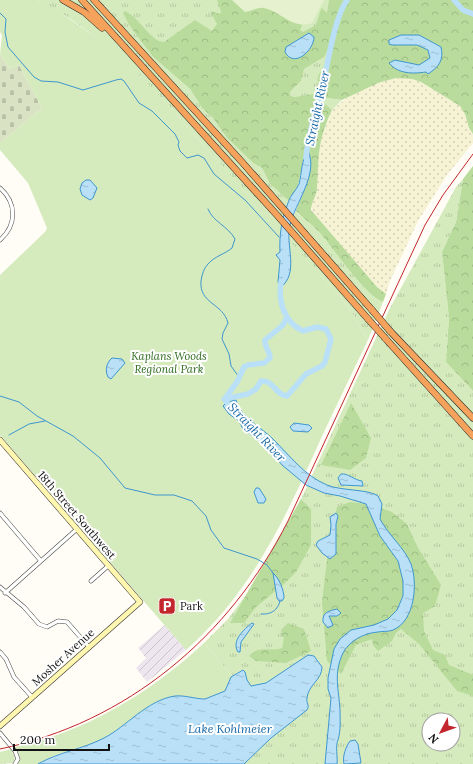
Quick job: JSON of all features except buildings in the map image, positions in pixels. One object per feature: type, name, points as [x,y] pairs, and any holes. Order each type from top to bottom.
[{"type":"highway","points":[[63,0],[93,19],[156,81]]},
{"type":"highway","points":[[82,0],[276,214],[384,338],[473,436]]},
{"type":"highway","points":[[94,0],[301,228],[390,331],[473,417]]},
{"type":"highway","points":[[450,411],[473,442]]},
{"type":"street","points":[[0,188],[10,200],[13,214],[10,228],[0,240]]},
{"type":"street","name":"18th Street Southwest","points":[[0,440],[140,602]]},
{"type":"street","points":[[0,513],[41,561]]},
{"type":"street","points":[[5,593],[77,529]]},
{"type":"street","points":[[91,581],[108,566]]},
{"type":"street","points":[[0,587],[5,593],[24,607],[42,626],[50,626],[58,621],[67,622],[89,647]]},
{"type":"street","name":"Mosher Avenue","points":[[0,726],[140,602]]},
{"type":"street","points":[[0,652],[14,677],[32,698]]},
{"type":"street","points":[[0,733],[17,754],[18,759],[14,764]]},
{"type":"shaded area","points":[[396,78],[412,79],[421,82],[460,106],[473,134],[473,143],[447,175],[418,221],[390,281],[386,294],[377,287],[314,215],[311,206],[317,191],[316,173],[320,139],[332,110],[349,96],[378,83]]},
{"type":"shaded area","points":[[165,625],[186,650],[147,682],[136,668],[146,658],[138,648]]},
{"type":"green space","name":"Kaplans Woods Regional Park","points":[[0,0],[37,0],[55,9],[112,48],[153,89],[347,305],[368,340],[282,522],[266,550],[250,576],[231,602],[210,627],[186,650],[0,435],[0,275],[45,232],[47,228],[28,183],[0,150],[0,143],[42,108],[19,65],[10,69],[0,54],[2,35],[0,32]]},
{"type":"green space","points":[[37,0],[336,0],[315,32],[229,35],[146,47],[153,57],[190,89],[202,108],[213,118],[227,138],[253,163],[262,168],[270,184],[289,201],[280,232],[170,108],[136,73],[100,40],[59,12]]},
{"type":"green space","points":[[217,0],[261,0],[304,21],[300,30],[303,32],[316,25],[322,8],[327,13],[329,0],[473,0],[473,134],[460,106],[421,82],[412,79],[396,78],[378,83],[342,100],[327,98],[322,95],[318,86],[318,79],[319,74],[327,63],[329,57],[328,50],[324,57],[304,69],[301,81],[290,92],[290,95],[294,97],[314,94],[332,110],[321,140],[317,189],[311,210],[377,287],[386,294],[383,302],[375,298],[358,281],[319,232],[296,211],[311,165],[308,151],[304,159],[298,185],[289,201],[270,184],[262,168],[253,163],[227,138],[213,118],[202,108],[190,89],[153,57],[130,26],[123,13],[125,11],[130,14],[150,34],[159,41],[164,42],[195,20],[212,31],[217,24],[210,11],[220,14],[221,11]]},
{"type":"green space","points":[[232,0],[324,0],[312,23],[305,25],[288,20],[264,8],[245,12]]},
{"type":"green space","points":[[328,50],[329,67],[327,98],[342,100],[332,110],[315,97],[294,97],[290,95],[290,92],[301,81],[303,69],[324,57]]},
{"type":"green space","points":[[0,54],[10,69],[19,65],[42,108],[0,143]]},
{"type":"green space","points":[[473,166],[473,391],[446,362],[449,318],[442,252],[456,222],[463,179]]},
{"type":"green space","points":[[463,179],[456,222],[442,252],[449,318],[446,362],[473,391],[473,764],[244,764],[271,738],[307,710],[308,693],[320,676],[322,667],[318,660],[308,655],[266,683],[251,686],[247,680],[245,672],[242,670],[232,676],[204,643],[228,619],[251,588],[295,512],[389,310],[456,187]]},
{"type":"green space","points":[[298,205],[296,211],[298,214],[319,232],[358,281],[375,298],[383,302],[368,340],[347,305],[289,241],[290,225]]},
{"type":"green space","points":[[351,403],[371,438],[366,458],[350,470],[321,465]]},
{"type":"green space","points":[[301,499],[311,509],[311,545],[296,572],[256,607],[244,623],[230,623]]},
{"type":"green space","points":[[350,502],[373,505],[392,512],[407,524],[417,546],[441,585],[435,606],[423,613],[424,631],[433,650],[445,655],[449,665],[473,675],[473,696],[457,691],[419,644],[401,629],[396,633],[392,641],[378,651],[373,645],[372,639],[356,645],[341,674],[327,661],[322,602],[330,535],[337,507]]},
{"type":"green space","points":[[288,623],[304,629],[311,651],[286,663],[256,661],[249,656],[260,650],[282,648],[284,638],[281,630]]},
{"type":"green space","name":"Lake Kohlmeier","points":[[204,643],[232,676],[225,691],[205,699],[176,696],[105,738],[92,744],[56,755],[38,764],[18,764],[20,757],[15,747],[57,735],[116,708],[153,685],[188,658]]},
{"type":"green space","points":[[11,749],[15,758],[13,763],[0,764],[0,752]]},
{"type":"water","points":[[309,33],[314,37],[311,47],[307,52],[298,58],[293,59],[289,57],[285,52],[286,47]]},
{"type":"water","points":[[401,35],[419,35],[441,47],[442,56],[438,66],[428,74],[426,72],[416,73],[401,71],[393,67],[389,63],[395,60],[419,65],[430,58],[428,50],[417,45],[389,44],[389,40]]},
{"type":"water","points":[[308,151],[311,160],[311,169],[290,225],[289,242],[291,267],[286,282],[280,288],[278,282],[280,260],[276,255],[280,252],[280,239],[286,209],[289,200],[299,184],[303,162]]},
{"type":"water","points":[[86,180],[90,180],[97,188],[93,198],[90,200],[82,195],[80,189],[82,183]]},
{"type":"water","points":[[112,358],[122,359],[125,363],[111,379],[108,377],[106,370],[108,362]]},
{"type":"water","points":[[236,400],[242,412],[252,422],[273,439],[298,465],[319,481],[333,487],[368,492],[378,496],[382,504],[380,519],[411,564],[414,591],[413,601],[406,619],[393,630],[367,634],[353,641],[343,653],[340,661],[337,675],[340,732],[337,745],[337,764],[325,764],[331,698],[328,689],[328,678],[334,649],[340,639],[351,630],[374,625],[388,619],[397,610],[403,596],[403,581],[398,561],[380,536],[366,504],[324,493],[306,485],[282,465],[262,442],[243,429],[239,421],[229,414],[223,406],[227,402]]},
{"type":"water","points":[[294,423],[309,425],[312,428],[308,432],[293,431],[290,427]]},
{"type":"water","points":[[341,474],[362,481],[363,486],[341,485],[338,478]]},
{"type":"water","points":[[256,488],[259,488],[266,499],[264,503],[258,503],[254,492]]},
{"type":"water","points":[[336,513],[338,516],[336,524],[336,554],[330,559],[322,553],[316,545],[318,541],[330,535],[330,517]]},
{"type":"water","points":[[273,573],[282,588],[284,598],[282,601],[279,601],[277,598]]},
{"type":"water","points":[[337,609],[341,613],[337,616],[329,616],[333,625],[328,628],[323,622],[324,616],[329,611]]},
{"type":"water","points":[[252,623],[254,624],[241,642],[240,652],[238,652],[236,648],[237,640],[242,632]]},
{"type":"water","name":"Lake Kohlmeier","points":[[308,655],[314,656],[322,667],[320,676],[308,693],[307,710],[271,738],[244,764],[38,764],[54,756],[104,738],[155,703],[175,696],[205,699],[225,691],[231,677],[243,670],[251,686],[266,683]]},
{"type":"water","points":[[355,740],[358,744],[361,763],[344,764],[344,755],[347,746],[350,741]]},
{"type":"waterway","name":"Straight River","points":[[306,158],[311,129],[335,28],[342,8],[347,0]]},
{"type":"waterway","name":"Straight River","points":[[454,0],[463,10],[473,14]]},
{"type":"waterway","points":[[0,13],[6,19],[5,32],[8,47],[34,77],[41,81],[58,82],[83,90],[121,79],[139,103],[152,111],[175,134],[179,142],[178,145],[180,151],[187,158],[198,155],[204,158],[214,174],[245,200],[279,237]]},
{"type":"waterway","points":[[208,209],[213,217],[229,231],[235,239],[232,248],[211,261],[203,271],[201,289],[207,299],[225,316],[228,323],[222,339],[229,354],[231,366],[239,377]]},
{"type":"waterway","name":"Straight River","points":[[231,407],[224,399],[248,394],[256,389],[261,381],[269,383],[280,393],[287,396],[306,374],[322,366],[325,362],[331,339],[326,329],[317,327],[303,331],[291,322],[284,311],[280,297],[281,282]]},
{"type":"waterway","points":[[226,397],[237,382],[244,367],[264,363],[270,358],[265,345],[265,340],[283,325],[287,317]]},
{"type":"waterway","points":[[0,396],[19,402],[37,416],[73,436],[100,458],[125,488],[155,495],[174,495],[192,501],[206,516],[211,530],[224,548],[257,559],[267,565],[273,573]]},
{"type":"waterway","points":[[9,435],[29,424],[45,421]]},
{"type":"waterway","points":[[261,614],[268,614],[274,611],[278,607],[280,601]]},
{"type":"railway","points":[[0,749],[46,736],[90,719],[132,696],[170,668],[205,637],[236,601],[264,563],[288,521],[425,225],[443,195],[473,154]]},
{"type":"place","name":"Park","points":[[167,606]]}]
